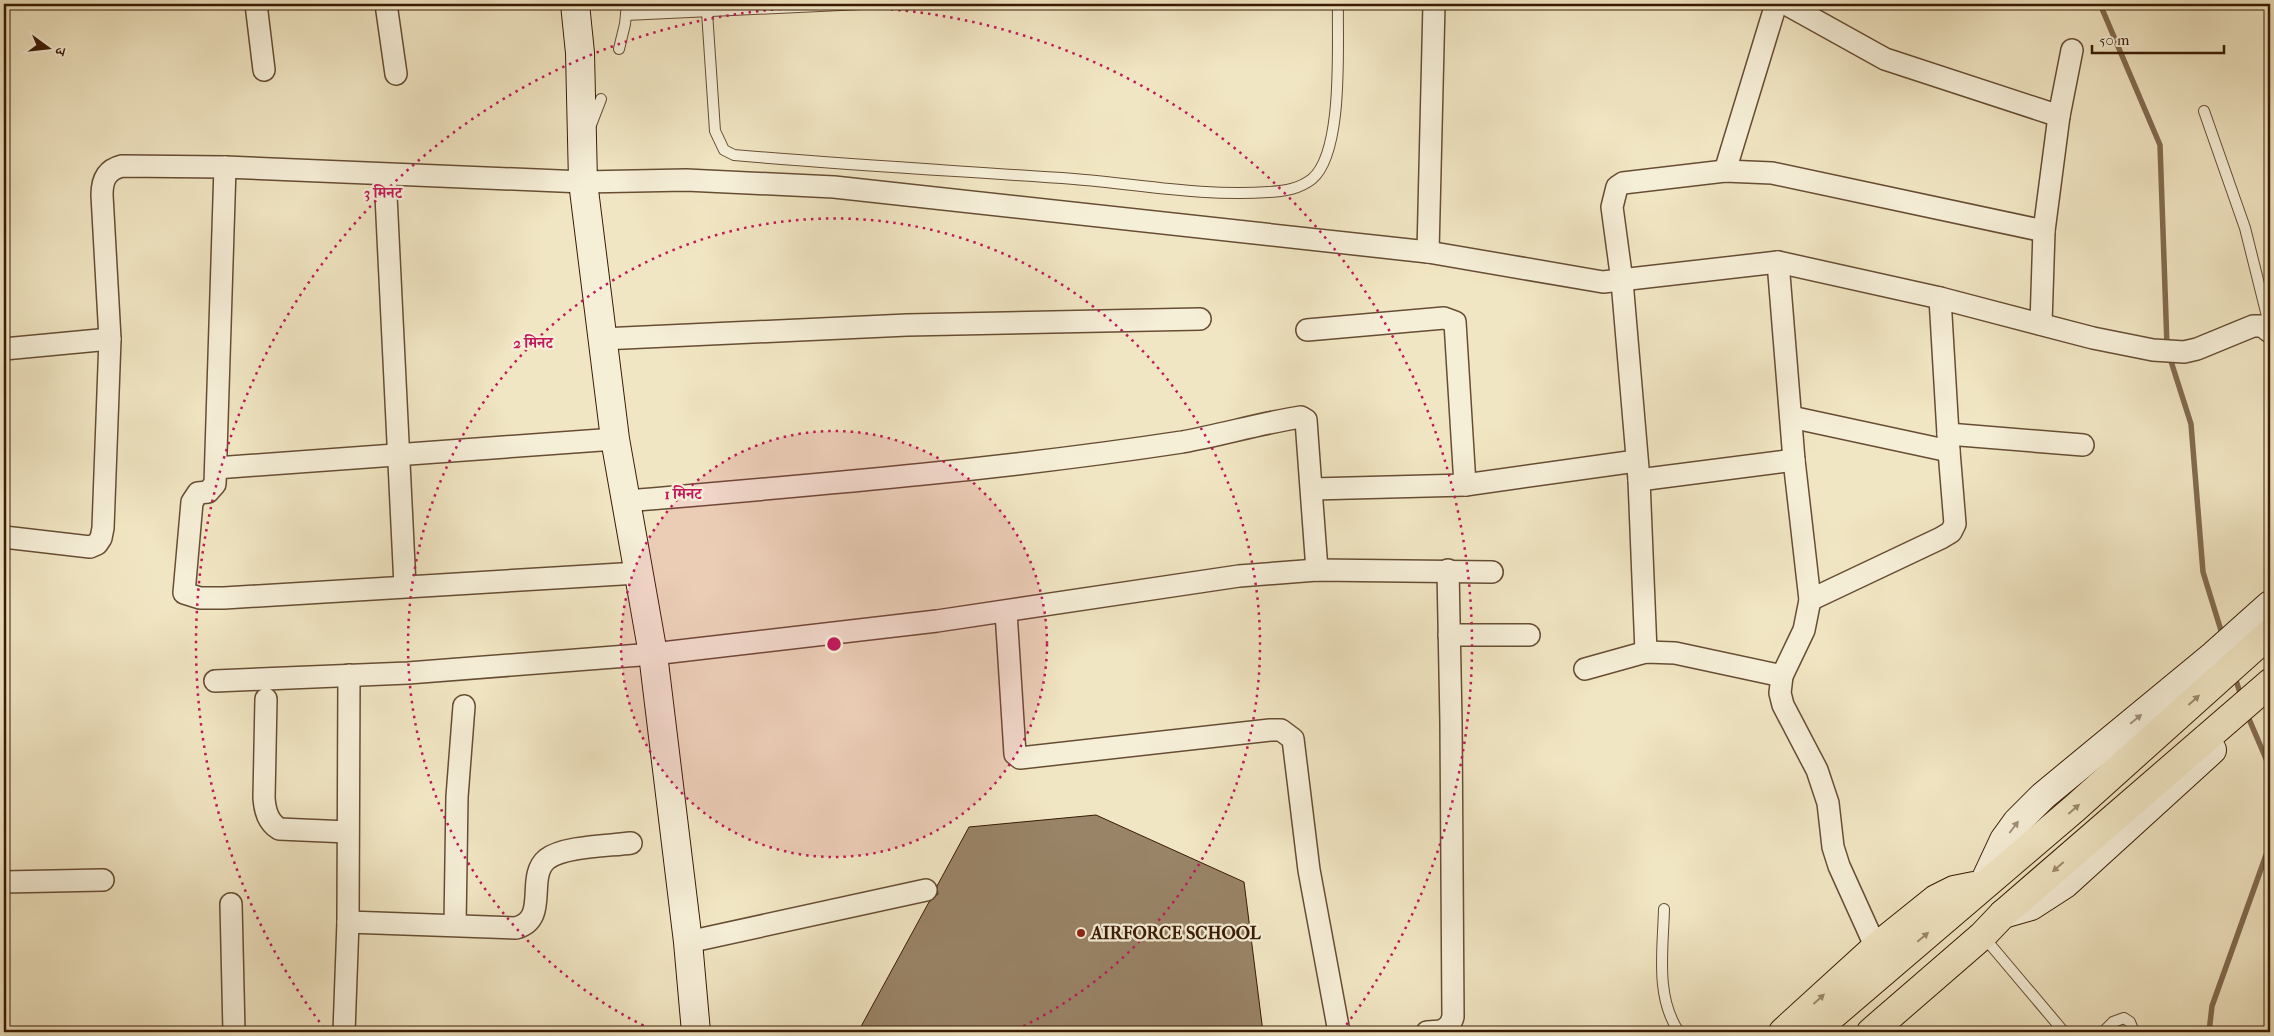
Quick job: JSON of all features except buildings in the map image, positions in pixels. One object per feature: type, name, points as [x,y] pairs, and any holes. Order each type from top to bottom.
[{"type":"highway","points":[[1783,1032],[1880,958],[1984,885],[2075,808],[2216,667],[2254,638]]},
{"type":"highway","points":[[1897,1032],[1971,968],[2003,914],[2267,694]]},
{"type":"highway","points":[[1984,885],[2003,914]]},
{"type":"highway","points":[[1871,1032],[1987,941]]},
{"type":"highway","points":[[1813,1032],[1880,958]]},
{"type":"street","points":[[256,4],[264,70]]},
{"type":"street","points":[[386,4],[396,74]]},
{"type":"street","points":[[575,4],[580,53],[583,182],[615,439],[653,654],[688,942],[696,1032]]},
{"type":"street","points":[[1428,252],[1434,4]]},
{"type":"street","points":[[1725,171],[1776,4]]},
{"type":"street","points":[[1786,4],[1886,59],[2059,116]]},
{"type":"street","points":[[2041,324],[2044,231],[2059,116],[2072,50]]},
{"type":"street","points":[[4,537],[90,547],[97,544],[101,538],[105,492],[110,339],[102,195],[105,176],[114,168],[122,166],[225,167],[583,182],[696,181],[834,186],[1428,252],[1602,282],[1778,262],[1940,298],[2093,338],[2153,350],[2184,352],[2197,349],[2253,326],[2262,326],[2270,330]]},
{"type":"street","points":[[225,167],[215,484],[213,490],[198,493],[192,502],[184,586],[184,592],[187,595],[200,598],[224,598],[638,573]]},
{"type":"street","points":[[1646,652],[1637,470],[1622,281],[1612,208],[1617,187],[1623,183],[1725,171],[1772,173],[1792,176],[1882,198],[2044,231]]},
{"type":"street","points":[[385,175],[405,586]]},
{"type":"street","points":[[1778,262],[1794,460],[1810,600],[1804,630],[1782,676],[1780,693],[1783,705],[1817,770],[1828,803],[1833,847],[1839,866],[1880,958]]},
{"type":"street","points":[[1810,600],[1941,538],[1950,532],[1955,524],[1956,515],[1948,443],[1940,298]]},
{"type":"street","points":[[1307,330],[1444,318],[1455,322],[1466,485]]},
{"type":"street","points":[[602,338],[907,325],[1200,319]]},
{"type":"street","points":[[4,349],[110,339]]},
{"type":"street","points":[[627,501],[901,478],[1039,462],[1184,441],[1301,417],[1306,420],[1313,489],[1317,570]]},
{"type":"street","points":[[1791,417],[1948,443],[2083,444]]},
{"type":"street","points":[[216,468],[615,439]]},
{"type":"street","points":[[1313,489],[1466,485],[1637,470],[1794,460]]},
{"type":"street","points":[[214,681],[349,675],[653,654],[1006,612],[1239,576],[1317,570],[1492,572]]},
{"type":"street","points":[[1426,1032],[1442,1031],[1450,1025],[1453,1016],[1448,570]]},
{"type":"street","points":[[2254,638],[2270,604]]},
{"type":"street","points":[[1006,612],[1015,754],[1020,758],[1270,730],[1281,730],[1293,739],[1309,870],[1339,1032]]},
{"type":"street","points":[[1449,635],[1529,635]]},
{"type":"street","points":[[1585,669],[1646,652],[1675,653],[1782,676]]},
{"type":"street","points":[[344,1032],[348,922],[349,675]]},
{"type":"street","points":[[266,699],[264,798],[265,809],[270,821],[280,829],[348,832]]},
{"type":"street","points":[[455,925],[457,797],[464,706]]},
{"type":"street","points":[[348,922],[516,928],[525,925],[533,916],[538,876],[541,866],[548,858],[564,852],[631,843]]},
{"type":"street","points":[[4,882],[103,880]]},
{"type":"street","points":[[688,942],[926,890]]},
{"type":"street","points":[[231,904],[234,1032]]},
{"type":"lane","points":[[619,49],[627,4]]},
{"type":"lane","points":[[626,15],[862,4]]},
{"type":"lane","points":[[707,12],[715,131],[724,150],[734,155],[1078,180],[1184,190],[1267,192],[1299,188],[1313,178],[1327,150],[1336,113],[1338,4]]},
{"type":"lane","points":[[582,147],[601,99]]},
{"type":"lane","points":[[2204,111],[2245,228],[2270,330]]},
{"type":"lane","points":[[1664,909],[1663,986],[1668,1013],[1675,1031]]},
{"type":"lane","points":[[1987,941],[2064,1032]]},
{"type":"lane","points":[[2103,1032],[2117,1019],[2124,1018],[2130,1022],[2134,1032]]},
{"type":"waterway","points":[[2100,4],[2160,145],[2167,346]]},
{"type":"waterway","points":[[2169,355],[2191,424],[2203,572],[2223,637]]},
{"type":"waterway","points":[[2234,674],[2241,696]]},
{"type":"waterway","points":[[2246,712],[2270,768]]},
{"type":"waterway","points":[[2209,1032],[2212,1006],[2270,844]]},
{"type":"place","name":"AIRFORCE SCHOOL","points":[[1081,933]]}]
